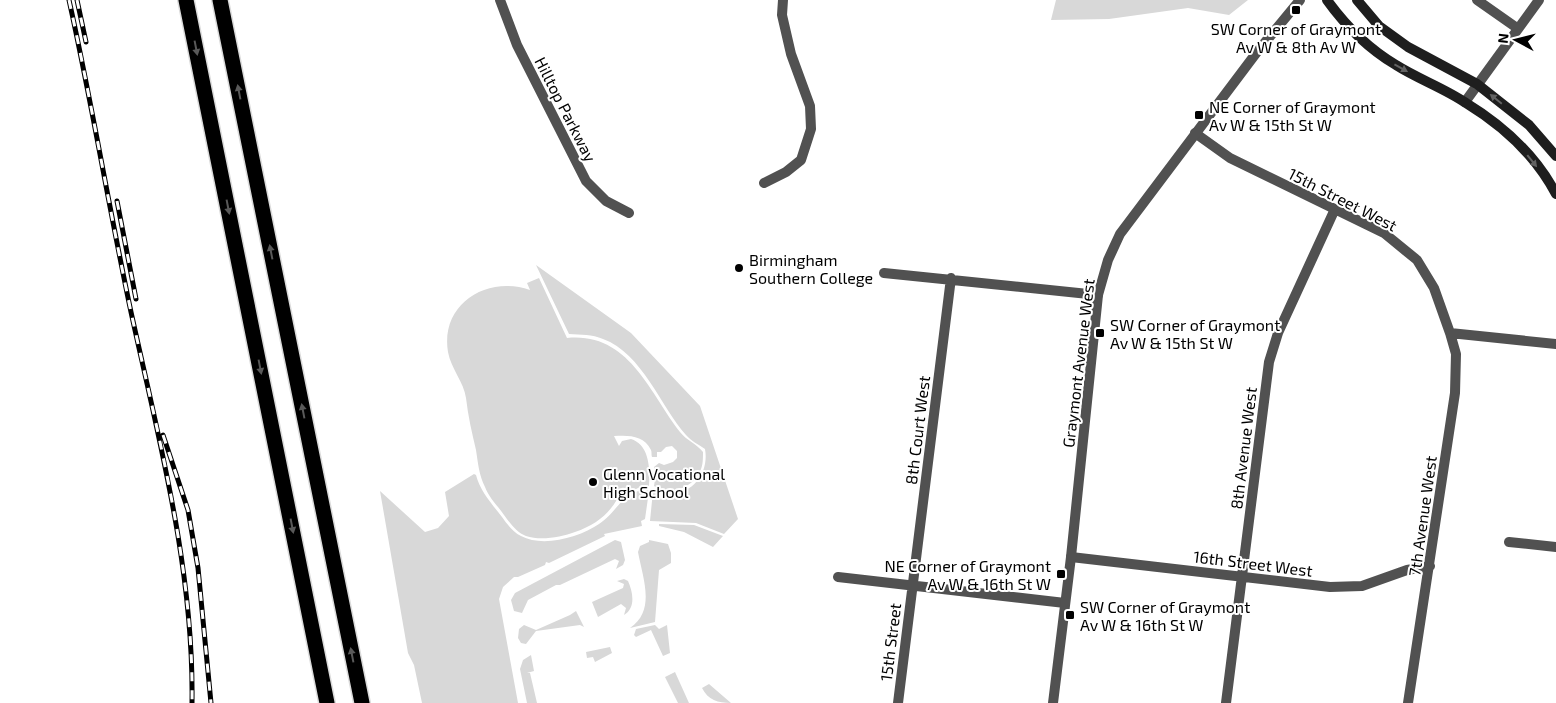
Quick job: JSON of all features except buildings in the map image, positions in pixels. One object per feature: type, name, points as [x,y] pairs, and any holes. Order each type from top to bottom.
[{"type":"highway","points":[[186,0],[327,703]]},
{"type":"highway","points":[[220,0],[362,703]]},
{"type":"main road","points":[[1327,0],[1366,44],[1395,65],[1465,102],[1497,124],[1522,148],[1554,187]]},
{"type":"main road","points":[[1356,0],[1379,26],[1408,47],[1478,84],[1529,125],[1556,156]]},
{"type":"street","name":"Hilltop Parkway","points":[[500,0],[517,45],[586,181],[606,201],[629,213]]},
{"type":"street","points":[[764,183],[786,172],[801,160],[811,129],[810,106],[791,54],[782,15],[783,0]]},
{"type":"street","name":"Graymont Avenue West","points":[[1053,703],[1071,557],[1098,295],[1108,260],[1120,234],[1195,133],[1300,0]]},
{"type":"street","points":[[1477,0],[1517,28]]},
{"type":"street","points":[[1465,102],[1538,0]]},
{"type":"street","name":"15th Street West","points":[[1195,133],[1230,158],[1384,233],[1417,260],[1434,288],[1450,333]]},
{"type":"street","name":"8th Avenue West","points":[[1226,703],[1269,362],[1278,333],[1335,208]]},
{"type":"street","points":[[884,273],[951,278],[1098,295]]},
{"type":"street","name":"8th Court West","points":[[913,586],[951,278]]},
{"type":"street","points":[[1450,333],[1556,344]]},
{"type":"street","name":"7th Avenue West","points":[[1408,703],[1455,393],[1456,354],[1450,333]]},
{"type":"street","points":[[1509,542],[1556,548]]},
{"type":"street","name":"16th Street West","points":[[1071,557],[1330,587],[1362,586],[1406,570],[1430,566]]},
{"type":"street","points":[[838,577],[1065,603]]},
{"type":"street","name":"15th Street","points":[[898,703],[913,586]]},
{"type":"shaded area","points":[[1056,0],[1248,0],[1229,15],[1188,8],[1109,19],[1051,20]]},
{"type":"shaded area","points":[[536,265],[631,333],[700,406],[738,519],[724,534],[696,523],[650,521],[653,491],[672,494],[694,485],[705,465],[705,449],[686,435],[640,368],[629,356],[617,346],[599,337],[569,334]]},
{"type":"shaded area","points":[[539,278],[567,338],[588,339],[606,345],[622,355],[647,383],[680,432],[703,452],[700,472],[690,484],[672,491],[659,489],[654,486],[656,473],[654,467],[659,463],[664,465],[673,462],[677,458],[677,451],[672,446],[666,447],[661,452],[657,452],[657,457],[652,457],[648,445],[644,441],[630,436],[614,436],[619,446],[622,441],[631,439],[642,447],[648,459],[649,486],[638,488],[626,494],[623,487],[615,503],[605,515],[591,525],[557,537],[544,538],[526,536],[520,533],[487,491],[479,469],[465,392],[448,352],[447,335],[451,320],[459,307],[470,297],[483,290],[498,287],[514,286],[530,290],[527,283]]},
{"type":"shaded area","points":[[474,474],[487,497],[508,525],[521,536],[530,539],[550,541],[582,533],[599,524],[623,500],[635,492],[644,489],[649,491],[645,519],[641,521],[642,526],[604,534],[605,536],[549,563],[546,562],[545,565],[514,577],[503,587],[499,599],[518,703],[422,703],[414,665],[408,653],[380,491],[425,532],[438,528],[449,516],[445,492]]},
{"type":"shaded area","points":[[659,524],[694,525],[723,536],[713,547],[684,532],[659,526]]},
{"type":"shaded area","points":[[615,540],[621,542],[625,560],[623,565],[616,569],[619,561],[615,559],[560,585],[556,585],[528,600],[522,613],[514,611],[511,600],[515,593]]},
{"type":"shaded area","points":[[649,540],[668,544],[671,553],[671,563],[659,570],[655,622],[630,628],[638,621],[645,603],[645,583],[638,552],[640,546],[649,542]]},
{"type":"shaded area","points":[[624,579],[628,581],[631,590],[632,604],[628,612],[624,615],[626,608],[621,604],[598,617],[592,602],[623,588],[624,584],[617,581]]},
{"type":"shaded area","points":[[576,611],[584,627],[580,625],[536,631],[526,644],[521,643],[518,638],[519,629],[524,625],[536,630]]},
{"type":"shaded area","points":[[655,625],[659,629],[667,625],[670,653],[663,656],[651,630],[636,637],[634,635],[636,629]]},
{"type":"shaded area","points":[[610,647],[612,653],[595,662],[593,657],[587,658],[586,652]]},
{"type":"shaded area","points":[[531,655],[534,671],[527,673],[530,673],[537,703],[527,703],[520,669],[523,660]]},
{"type":"shaded area","points":[[675,672],[689,703],[678,703],[665,677]]},
{"type":"shaded area","points":[[709,684],[731,703],[710,698],[702,688]]},
{"type":"railway","points":[[69,0],[131,312],[173,506],[187,604],[191,653],[192,703]]},
{"type":"railway","points":[[77,0],[86,42]]},
{"type":"railway","points":[[117,201],[136,299]]},
{"type":"railway","points":[[163,435],[188,510],[198,568],[211,703]]},
{"type":"place","name":"SW Corner of Graymont Av W & 8th Av W","points":[[1296,10]]},
{"type":"place","name":"NE Corner of Graymont Av W & 15th St W","points":[[1199,115]]},
{"type":"place","name":"Birmingham Southern College","points":[[739,268]]},
{"type":"place","name":"SW Corner of Graymont Av W & 15th St W","points":[[1100,333]]},
{"type":"place","name":"Glenn Vocational High School","points":[[593,482]]},
{"type":"place","name":"NE Corner of Graymont Av W & 16th St W","points":[[1061,574]]},
{"type":"place","name":"SW Corner of Graymont Av W & 16th St W","points":[[1070,615]]}]
